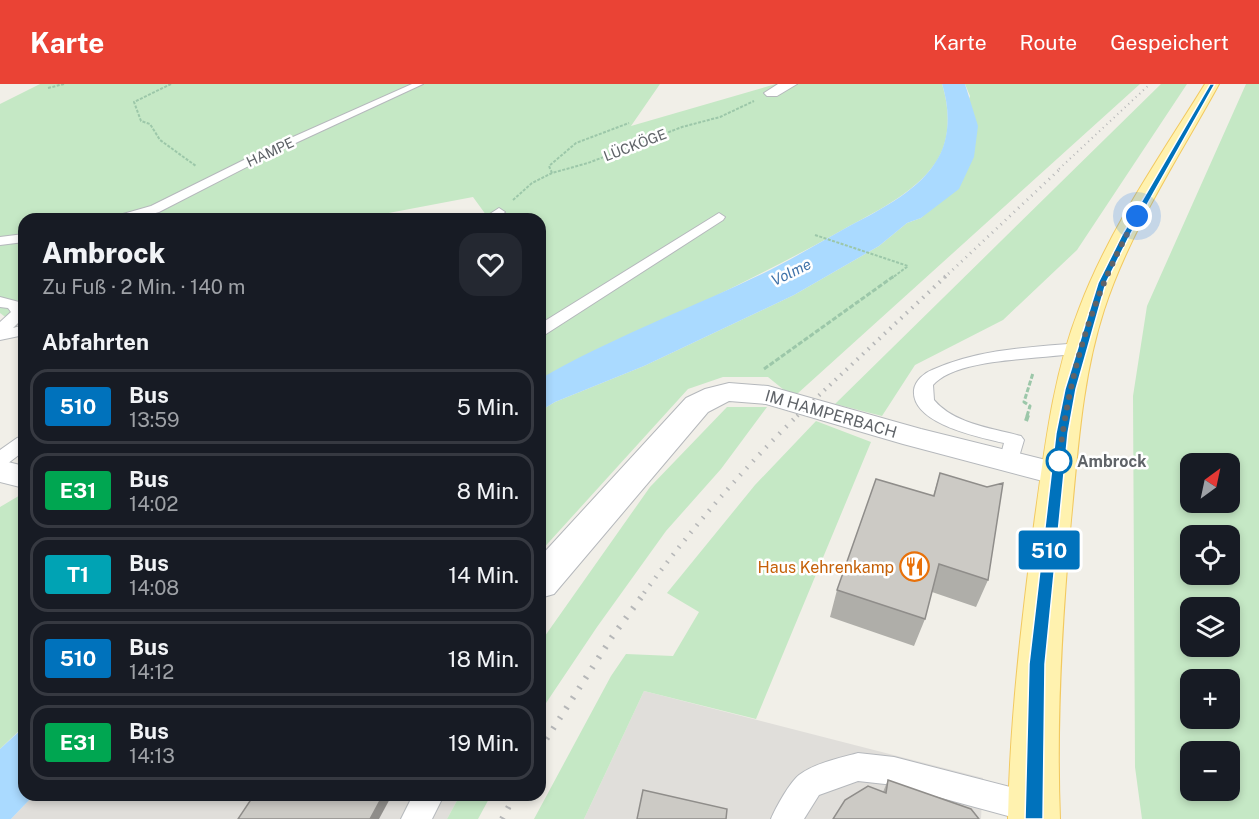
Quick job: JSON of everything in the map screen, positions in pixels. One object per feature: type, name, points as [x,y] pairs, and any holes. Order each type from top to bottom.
[{"type":"main road","points":[[1034,814],[1037,664],[1062,433],[1081,348],[1102,283],[1116,254],[1212,84]]},
{"type":"street","points":[[772,93],[790,84]]},
{"type":"street","name":"IM HAMPERBACH","points":[[546,576],[697,405],[716,395],[747,392],[768,395],[914,437],[1058,474]]},
{"type":"street","points":[[0,471],[18,476]]},
{"type":"lane","name":"HAMPE","points":[[142,213],[155,209],[270,151],[419,84]]},
{"type":"lane","points":[[546,327],[719,217]]},
{"type":"lane","points":[[0,241],[18,239]]},
{"type":"lane","points":[[0,302],[14,305],[18,311]]},
{"type":"lane","points":[[0,333],[18,314]]},
{"type":"lane","points":[[0,333],[18,331]]},
{"type":"lane","points":[[1010,462],[1014,440],[944,418],[924,400],[923,389],[927,381],[935,374],[968,363],[1081,348]]},
{"type":"lane","points":[[0,459],[18,446]]},
{"type":"lane","points":[[786,819],[809,785],[833,774],[858,767],[894,771],[1034,814]]},
{"type":"lane","points":[[416,819],[426,801]]},
{"type":"path","points":[[48,88],[64,84]]},
{"type":"path","points":[[171,84],[134,102],[141,121],[150,124],[160,140],[216,178]]},
{"type":"path","name":"LÜCKÖGE","points":[[497,213],[532,183],[552,173],[588,163],[682,127],[720,117],[772,93]]},
{"type":"path","points":[[552,173],[549,166],[576,143],[629,123]]},
{"type":"path","points":[[747,392],[761,371],[908,266],[814,235]]},
{"type":"shaded area","points":[[644,691],[983,778],[981,819],[584,819]]},
{"type":"shaded area","points":[[28,801],[457,801],[447,819],[11,819]]},
{"type":"green space","points":[[40,84],[660,84],[631,126],[776,84],[942,84],[947,104],[948,124],[944,144],[936,162],[927,174],[891,203],[764,272],[546,378],[546,213],[485,213],[473,197],[389,213],[18,213],[18,318],[8,319],[0,313],[0,104]]},
{"type":"green space","points":[[965,84],[1140,84],[797,394],[784,390],[768,377],[723,377],[688,389],[546,545],[546,407],[644,366],[794,295],[879,246],[907,223],[921,218],[935,205],[970,96]]},
{"type":"green space","points":[[1161,84],[1187,84],[1077,250],[1003,320],[915,365],[882,416],[835,404]]},
{"type":"green space","points":[[1246,84],[1259,84],[1259,819],[1142,819],[1135,767],[1133,396],[1147,306]]},
{"type":"green space","points":[[727,407],[767,407],[721,469],[666,531],[546,703],[546,634],[650,487]]},
{"type":"green space","points":[[816,421],[871,442],[756,719],[644,691],[584,819],[534,819],[544,801],[546,801],[546,797],[611,676],[626,654],[673,656],[699,612],[667,593],[755,485]]},
{"type":"green space","points":[[18,496],[18,732],[0,749],[0,507]]},
{"type":"green space","points":[[457,801],[488,801],[478,819],[447,819]]},
{"type":"water","name":"Volme","points":[[942,84],[965,84],[978,126],[974,157],[959,189],[921,218],[907,223],[879,246],[794,295],[644,366],[546,407],[546,376],[618,339],[775,268],[906,193],[927,174],[940,154],[948,124],[947,104]]},
{"type":"water","points":[[18,732],[18,801],[28,801],[11,819],[0,819],[0,749]]},
{"type":"building","name":"Haus Kehrenkamp","points":[[940,473],[987,487],[1003,483],[988,580],[939,564],[925,619],[837,590],[876,479],[934,496]]},
{"type":"building","points":[[888,780],[971,809],[979,819],[833,819],[845,800],[868,786],[886,793]]},
{"type":"building","points":[[643,790],[727,809],[726,819],[637,819]]},
{"type":"building","points":[[250,801],[380,801],[370,819],[238,819]]},
{"type":"railway","points":[[1059,169],[1150,84]]},
{"type":"railway","points":[[944,278],[1061,168]]},
{"type":"railway","points":[[797,416],[946,276]]},
{"type":"railway","points":[[644,593],[718,501],[797,416]]},
{"type":"railway","points":[[546,740],[612,637],[645,592]]},
{"type":"railway","points":[[502,819],[512,801]]},
{"type":"bus line","name":"510","points":[[1034,819],[1037,664],[1062,433],[1070,389],[1102,283],[1126,235],[1212,84]]},
{"type":"place","name":"Ambrock","points":[[1059,461]]},
{"type":"place","name":"Haus Kehrenkamp","points":[[915,567]]},
{"type":"route","points":[[1059,461],[1070,389],[1091,315],[1102,283],[1137,216]]}]
